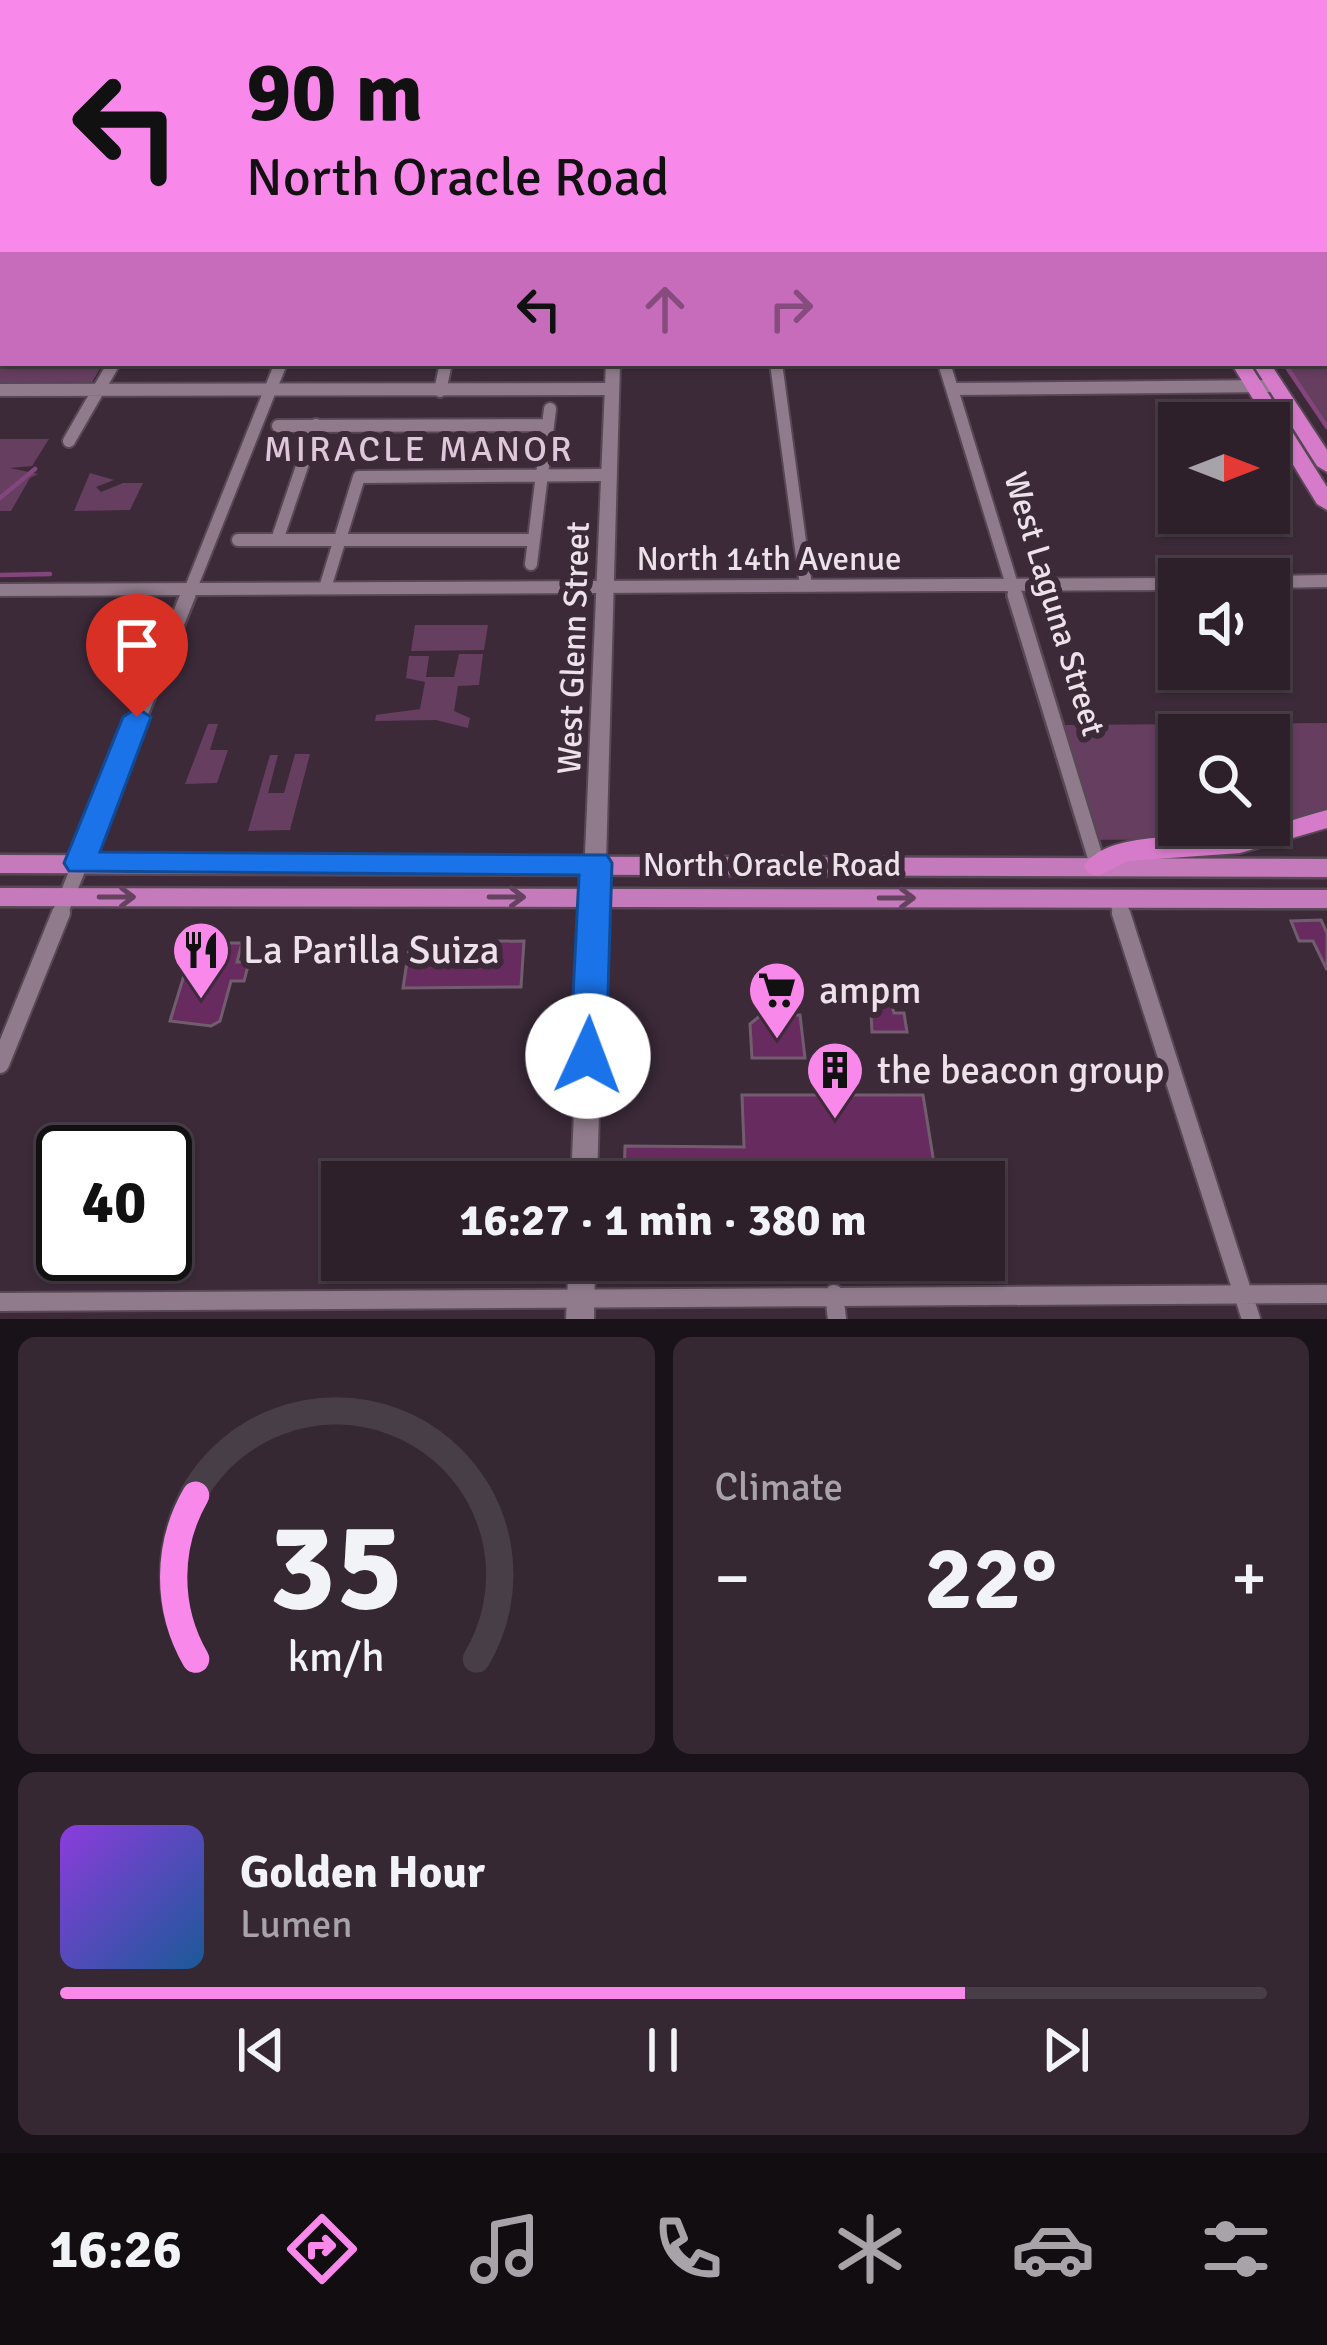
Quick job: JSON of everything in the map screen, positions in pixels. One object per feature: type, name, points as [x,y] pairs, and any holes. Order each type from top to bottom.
[{"type":"highway","points":[[1243,366],[1265,386],[1327,466]]},
{"type":"highway","points":[[1262,366],[1265,386],[1327,504]]},
{"type":"highway","points":[[1098,866],[1130,850],[1240,843],[1327,819]]},
{"type":"main road","name":"North Oracle Road","points":[[0,864],[1327,868]]},
{"type":"main road","name":"North Oracle Road","points":[[0,898],[1327,899]]},
{"type":"street","points":[[69,441],[112,366]]},
{"type":"street","points":[[0,1064],[280,366]]},
{"type":"street","points":[[440,392],[445,366]]},
{"type":"street","name":"West Glenn Street","points":[[585,1161],[613,366]]},
{"type":"street","points":[[776,366],[806,586]]},
{"type":"street","name":"West Laguna Street","points":[[945,366],[1098,866]]},
{"type":"street","points":[[952,388],[1265,386]]},
{"type":"street","points":[[0,390],[612,389]]},
{"type":"street","points":[[531,564],[550,409]]},
{"type":"street","points":[[278,426],[548,424]]},
{"type":"street","points":[[277,540],[316,425]]},
{"type":"street","points":[[325,588],[359,477],[609,475]]},
{"type":"street","points":[[238,540],[534,541]]},
{"type":"street","points":[[1290,581],[1327,581]]},
{"type":"street","name":"North 14th Avenue","points":[[0,590],[1158,584]]},
{"type":"street","points":[[1115,898],[1251,1319]]},
{"type":"street","points":[[0,1302],[580,1308],[834,1294],[1327,1294]]},
{"type":"street","points":[[834,1294],[837,1319]]},
{"type":"shaded area","points":[[0,366],[101,366],[91,384],[0,385]]},
{"type":"shaded area","points":[[1285,366],[1327,366],[1327,430]]},
{"type":"shaded area","points":[[0,439],[49,439],[32,466],[10,468],[38,474],[30,478],[11,511],[0,511]]},
{"type":"shaded area","points":[[90,473],[114,480],[96,487],[101,492],[123,483],[143,483],[130,510],[74,511]]},
{"type":"shaded area","points":[[415,625],[488,625],[484,650],[411,651]]},
{"type":"shaded area","points":[[459,654],[483,654],[479,685],[458,686],[454,711],[470,718],[468,728],[436,720],[375,721],[376,715],[420,709],[425,682],[406,678],[409,656],[429,656],[426,677],[454,677]]},
{"type":"shaded area","points":[[1290,723],[1327,723],[1327,808],[1290,825]]},
{"type":"shaded area","points":[[208,724],[218,724],[210,750],[228,750],[217,783],[185,784]]},
{"type":"shaded area","points":[[1158,724],[1158,840],[1091,840],[1057,725]]},
{"type":"shaded area","points":[[295,754],[310,754],[290,830],[248,831],[270,755],[278,755],[268,793],[284,793]]},
{"type":"building","points":[[1321,920],[1327,933],[1327,970],[1313,941],[1299,941],[1291,921]]},
{"type":"building","points":[[524,941],[521,987],[403,988],[410,942]]},
{"type":"building","name":"La Parilla Suiza","points":[[194,943],[242,943],[237,962],[249,962],[244,981],[231,981],[220,1021],[211,1026],[170,1021]]},
{"type":"building","points":[[870,993],[888,993],[894,1013],[904,1013],[907,1032],[872,1032]]},
{"type":"building","name":"ampm","points":[[761,1015],[800,1015],[805,1058],[752,1058],[750,1024]]},
{"type":"building","name":"the beacon group","points":[[742,1095],[923,1095],[934,1161],[625,1161],[625,1146],[744,1147]]},
{"type":"waterway","points":[[1286,366],[1327,427]]},
{"type":"waterway","points":[[0,498],[35,469]]},
{"type":"waterway","points":[[0,575],[50,574]]},
{"type":"place","name":"La Parilla Suiza","points":[[201,1001]]},
{"type":"place","name":"ampm","points":[[777,1041]]},
{"type":"place","name":"the beacon group","points":[[835,1121]]},
{"type":"district","name":"MIRACLE MANOR","points":[[419,449]]},
{"type":"route","points":[[137,717],[80,863],[596,863],[588,1056]]}]
